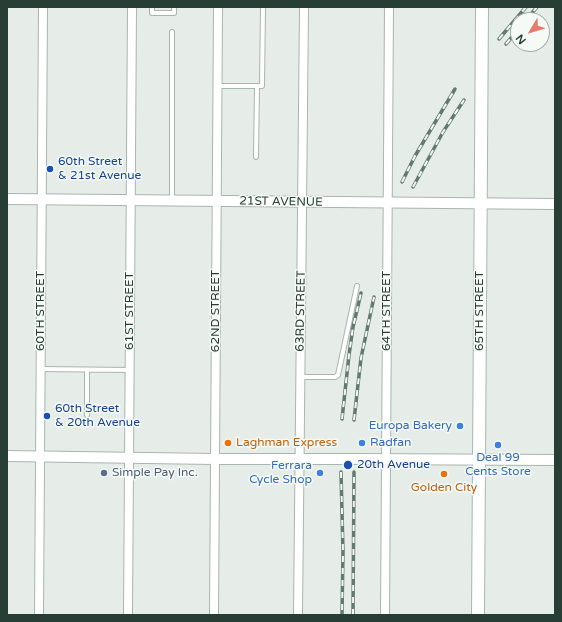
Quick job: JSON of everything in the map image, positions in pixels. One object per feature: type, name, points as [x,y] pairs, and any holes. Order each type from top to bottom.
[{"type":"main road","name":"65TH STREET","points":[[478,615],[482,7]]},
{"type":"street","name":"60TH STREET","points":[[39,615],[43,7]]},
{"type":"street","name":"61ST STREET","points":[[128,615],[132,7]]},
{"type":"street","name":"62ND STREET","points":[[214,615],[218,7]]},
{"type":"street","name":"63RD STREET","points":[[298,615],[304,7]]},
{"type":"street","name":"64TH STREET","points":[[385,615],[389,7]]},
{"type":"street","name":"21ST AVENUE","points":[[7,199],[555,204]]},
{"type":"street","points":[[7,456],[215,459],[555,460]]},
{"type":"lane","points":[[152,7],[152,12],[174,13],[174,7]]},
{"type":"lane","points":[[218,86],[262,86],[263,7]]},
{"type":"lane","points":[[172,32],[172,200]]},
{"type":"lane","points":[[256,157],[257,86]]},
{"type":"lane","points":[[300,377],[335,377],[339,373],[357,286]]},
{"type":"lane","points":[[41,369],[130,370]]},
{"type":"lane","points":[[87,370],[87,415]]},
{"type":"railway","points":[[499,39],[526,7]]},
{"type":"railway","points":[[533,12],[537,7]]},
{"type":"railway","points":[[506,44],[510,39]]},
{"type":"railway","points":[[402,182],[415,156],[455,89]]},
{"type":"railway","points":[[413,187],[443,132],[464,100]]},
{"type":"railway","points":[[342,419],[353,327],[361,293]]},
{"type":"railway","points":[[354,420],[361,358],[374,297]]},
{"type":"railway","points":[[341,472],[343,552],[342,615]]},
{"type":"railway","points":[[353,615],[354,472]]},
{"type":"place","name":"60th Street & 21st Avenue","points":[[50,169]]},
{"type":"place","name":"60th Street & 20th Avenue","points":[[47,416]]},
{"type":"place","name":"Europa Bakery","points":[[460,426]]},
{"type":"place","name":"Laghman Express","points":[[228,443]]},
{"type":"place","name":"Radfan","points":[[362,443]]},
{"type":"place","name":"Deal 99 Cents Store","points":[[498,445]]},
{"type":"place","name":"20th Avenue","points":[[348,465]]},
{"type":"place","name":"Simple Pay Inc.","points":[[104,473]]},
{"type":"place","name":"Ferrara Cycle Shop","points":[[320,473]]},
{"type":"place","name":"Golden City","points":[[444,474]]}]
